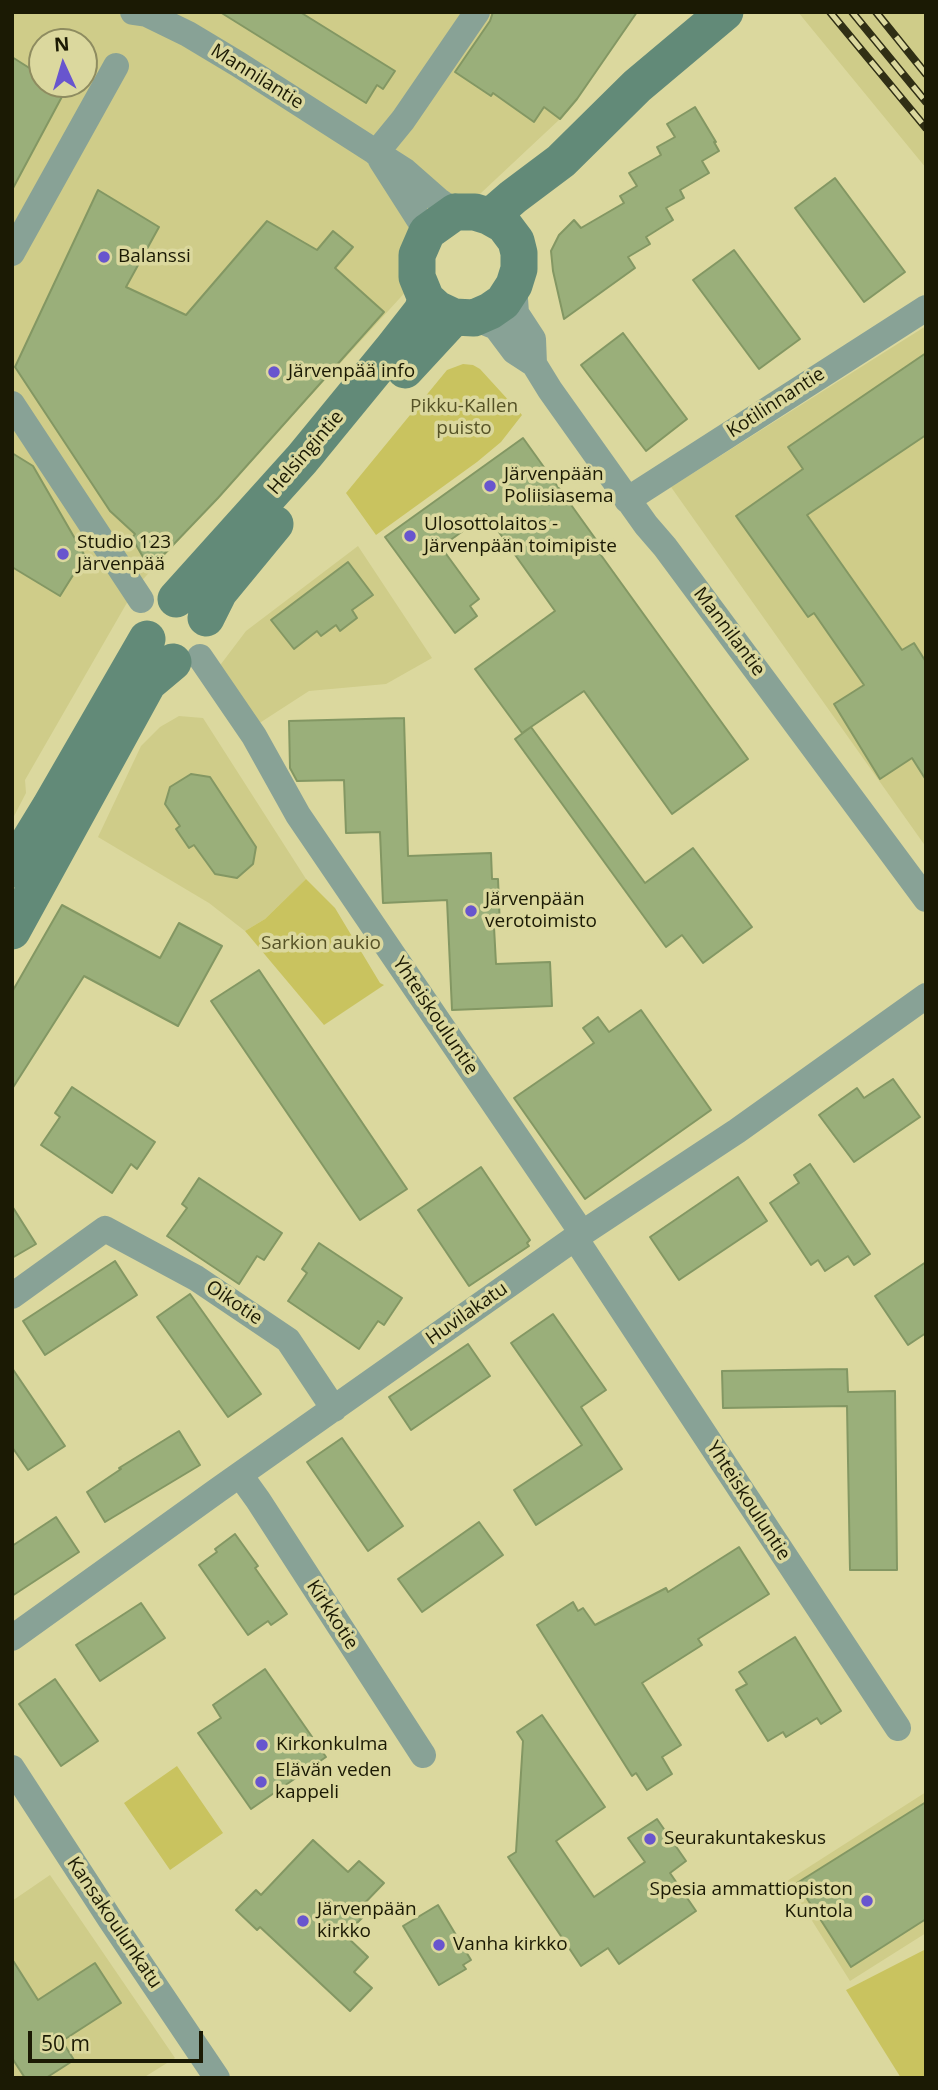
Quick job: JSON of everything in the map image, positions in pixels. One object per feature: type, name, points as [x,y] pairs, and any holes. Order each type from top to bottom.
[{"type":"main road","points":[[667,62],[659,79],[580,167],[526,219],[516,241],[519,269],[514,285],[503,302],[490,311],[451,311],[417,277],[416,256],[457,220],[498,210],[561,161],[638,86],[725,12]]},
{"type":"main road","points":[[457,220],[504,225],[516,241]]},
{"type":"main road","name":"Helsingintie","points":[[173,653],[150,615],[163,603],[174,606],[302,459],[422,311],[451,311]]},
{"type":"main road","points":[[12,931],[148,683],[173,653],[206,648],[208,637],[174,606]]},
{"type":"main road","points":[[12,869],[50,807],[173,653]]},
{"type":"street","points":[[376,153],[403,120],[477,12]]},
{"type":"street","name":"Mannilantie","points":[[143,13],[188,34],[238,64],[405,171],[457,220]]},
{"type":"street","points":[[12,253],[116,66]]},
{"type":"street","name":"Mannilantie","points":[[514,285],[516,313],[533,339],[534,364]]},
{"type":"street","name":"Kotilinnantie","points":[[627,500],[926,308]]},
{"type":"street","name":"Mannilantie","points":[[451,311],[496,327],[514,351],[534,364],[627,500],[666,547],[926,899]]},
{"type":"street","points":[[12,404],[174,606]]},
{"type":"street","name":"Yhteiskouluntie","points":[[173,653],[233,707],[254,736],[298,815],[579,1235],[898,1728]]},
{"type":"street","name":"Huvilakatu","points":[[12,1638],[579,1235],[737,1130],[926,996]]},
{"type":"street","name":"Oikotie","points":[[12,1296],[105,1229],[196,1278],[288,1340],[334,1409]]},
{"type":"street","name":"Kirkkotie","points":[[240,1475],[423,1755]]},
{"type":"street","name":"Kansakoulunkatu","points":[[12,1768],[217,2078]]},
{"type":"shaded area","points":[[12,12],[637,12],[577,99],[560,119],[481,193],[427,232],[410,287],[136,587],[25,780],[26,793],[12,820]]},
{"type":"shaded area","points":[[798,12],[926,12],[926,168]]},
{"type":"shaded area","points":[[926,326],[926,847],[671,487]]},
{"type":"shaded area","points":[[358,546],[432,658],[386,684],[309,691],[258,724],[218,668],[246,631]]},
{"type":"shaded area","points":[[179,716],[203,718],[306,879],[265,919],[245,931],[209,903],[98,837],[141,746],[160,727]]},
{"type":"shaded area","name":"Spesia ammattiopiston Kuntola","points":[[926,1792],[926,1933],[850,1981],[787,1881]]},
{"type":"shaded area","points":[[50,1875],[175,2058],[143,2078],[12,2078],[12,1901]]},
{"type":"green space","name":"Pikku-Kallen puisto","points":[[463,364],[480,369],[522,415],[501,442],[477,462],[376,535],[346,493],[447,370]]},
{"type":"green space","name":"Sarkion aukio","points":[[306,879],[335,908],[380,983],[384,985],[324,1025],[245,931],[265,919]]},
{"type":"green space","points":[[177,1766],[223,1833],[170,1870],[124,1803]]},
{"type":"green space","points":[[926,1949],[926,2078],[901,2078],[846,1990]]},
{"type":"building","points":[[220,12],[300,12],[395,71],[383,89],[377,85],[366,103]]},
{"type":"building","points":[[493,12],[637,12],[577,99],[560,119],[544,107],[534,122],[493,93],[491,96],[455,72],[490,21]]},
{"type":"building","points":[[12,57],[28,67],[28,98],[61,98],[12,190]]},
{"type":"building","points":[[695,107],[719,151],[702,161],[709,173],[680,190],[684,198],[666,208],[673,220],[646,237],[650,244],[628,257],[635,268],[564,319],[551,251],[559,235],[574,220],[581,228],[624,203],[620,196],[637,186],[629,173],[661,155],[657,147],[675,137],[667,124]]},
{"type":"building","points":[[835,178],[905,272],[864,302],[795,208]]},
{"type":"building","points":[[98,190],[159,227],[126,287],[186,315],[267,221],[317,250],[333,231],[353,247],[335,268],[384,312],[218,498],[150,569],[132,538],[135,534],[110,511],[15,367]]},
{"type":"building","points":[[734,250],[800,339],[759,369],[693,280]]},
{"type":"building","points":[[623,333],[687,419],[646,451],[581,365]]},
{"type":"building","points":[[926,353],[926,435],[807,515],[902,650],[914,643],[926,662],[926,780],[912,758],[880,779],[834,704],[864,685],[814,613],[808,617],[736,516],[803,469],[788,447]]},
{"type":"building","points":[[523,438],[602,548],[598,551],[748,759],[672,814],[584,691],[522,733],[475,669],[555,611],[486,514],[441,547],[479,599],[470,606],[477,616],[455,633],[385,537]]},
{"type":"building","points":[[12,453],[33,466],[85,556],[60,596],[12,567]]},
{"type":"building","points":[[348,562],[373,595],[352,610],[357,618],[340,631],[336,625],[321,636],[317,631],[294,649],[271,620]]},
{"type":"building","points":[[404,718],[408,856],[491,853],[492,879],[498,879],[500,927],[494,927],[496,964],[550,962],[552,1006],[452,1010],[447,900],[383,903],[380,832],[346,833],[344,780],[297,781],[290,768],[289,721]]},
{"type":"building","points":[[531,727],[645,883],[693,848],[752,927],[703,963],[682,935],[666,947],[515,739]]},
{"type":"building","points":[[191,774],[210,777],[256,847],[253,864],[237,878],[215,874],[194,845],[189,848],[176,829],[180,826],[165,804],[170,787]]},
{"type":"building","points":[[62,905],[160,958],[179,923],[222,946],[178,1026],[84,976],[12,1089],[12,992]]},
{"type":"building","points":[[259,970],[407,1189],[360,1220],[211,1001]]},
{"type":"building","points":[[641,1010],[711,1110],[585,1199],[514,1098],[594,1043],[583,1028],[598,1017],[609,1032]]},
{"type":"building","points":[[893,1079],[920,1117],[854,1162],[819,1115],[857,1088],[864,1098]]},
{"type":"building","points":[[72,1087],[155,1142],[137,1169],[131,1164],[112,1193],[41,1145],[60,1117],[55,1113]]},
{"type":"building","points":[[810,1164],[870,1254],[854,1265],[848,1256],[825,1271],[818,1260],[811,1265],[770,1203],[799,1183],[794,1175]]},
{"type":"building","points":[[481,1167],[530,1240],[527,1243],[529,1246],[469,1286],[418,1210]]},
{"type":"building","points":[[738,1177],[767,1221],[679,1280],[650,1237]]},
{"type":"building","points":[[199,1178],[282,1233],[264,1260],[257,1256],[239,1284],[167,1236],[187,1208],[182,1204]]},
{"type":"building","points":[[12,1206],[36,1244],[12,1258]]},
{"type":"building","points":[[319,1243],[402,1298],[384,1325],[378,1321],[359,1349],[288,1301],[307,1273],[302,1269]]},
{"type":"building","points":[[115,1261],[137,1295],[45,1355],[23,1321]]},
{"type":"building","points":[[926,1262],[926,1333],[908,1345],[875,1296]]},
{"type":"building","points":[[190,1294],[261,1394],[228,1417],[157,1317]]},
{"type":"building","points":[[553,1314],[606,1390],[581,1407],[622,1469],[536,1525],[514,1490],[582,1445],[511,1343]]},
{"type":"building","points":[[468,1344],[490,1376],[411,1430],[389,1397]]},
{"type":"building","points":[[12,1368],[65,1446],[28,1470],[12,1447]]},
{"type":"building","points":[[847,1369],[848,1392],[895,1391],[897,1570],[850,1570],[847,1406],[723,1408],[722,1371]]},
{"type":"building","points":[[179,1431],[200,1465],[105,1522],[87,1492],[121,1469],[119,1468]]},
{"type":"building","points":[[342,1438],[403,1526],[368,1551],[307,1462]]},
{"type":"building","points":[[56,1517],[79,1552],[12,1596],[12,1546]]},
{"type":"building","points":[[479,1522],[503,1555],[422,1612],[398,1579]]},
{"type":"building","points":[[235,1534],[287,1614],[271,1625],[268,1621],[248,1635],[199,1565]]},
{"type":"building","points":[[739,1547],[769,1594],[698,1639],[702,1645],[642,1683],[681,1745],[662,1757],[672,1774],[647,1790],[636,1773],[632,1776],[537,1625],[573,1602],[578,1611],[583,1608],[595,1625],[666,1588],[668,1592]]},
{"type":"building","points":[[141,1603],[165,1638],[100,1681],[76,1645]]},
{"type":"building","points":[[795,1637],[841,1711],[821,1724],[817,1718],[786,1737],[783,1732],[768,1741],[736,1690],[747,1684],[739,1672]]},
{"type":"building","name":"Kirkonkulma","points":[[265,1669],[326,1757],[251,1809],[198,1733],[221,1718],[213,1705]]},
{"type":"building","points":[[55,1679],[98,1741],[61,1766],[19,1704]]},
{"type":"building","name":"Seurakuntakeskus","points":[[542,1715],[605,1807],[556,1841],[594,1897],[645,1862],[628,1838],[657,1819],[686,1861],[670,1873],[696,1911],[619,1964],[608,1948],[581,1966],[508,1857],[516,1852],[523,1741],[517,1732]]},
{"type":"building","name":"Spesia ammattiopiston Kuntola","points":[[926,1802],[926,1919],[851,1967],[797,1883]]},
{"type":"building","name":"Järvenpään kirkko","points":[[313,1840],[348,1872],[359,1861],[384,1883],[358,1910],[364,1916],[345,1935],[368,1957],[354,1972],[372,1988],[350,2011],[260,1927],[257,1930],[236,1910],[256,1890],[261,1895]]},
{"type":"building","name":"Vanha kirkko","points":[[438,1905],[471,1960],[463,1965],[466,1969],[439,1985],[403,1926]]},
{"type":"building","points":[[12,1959],[38,2000],[95,1963],[121,2003],[62,2041],[74,2060],[46,2078],[25,2078],[12,2058]]},
{"type":"railway","points":[[830,12],[926,128]]},
{"type":"railway","points":[[852,12],[926,102]]},
{"type":"railway","points":[[876,12],[926,74]]},
{"type":"place","name":"Balanssi","points":[[104,257]]},
{"type":"place","name":"Järvenpää info","points":[[274,372]]},
{"type":"place","name":"Järvenpään Poliisiasema","points":[[490,486]]},
{"type":"place","name":"Ulosottolaitos - Järvenpään toimipiste","points":[[410,536]]},
{"type":"place","name":"Studio 123 Järvenpää","points":[[63,554]]},
{"type":"place","name":"Järvenpään verotoimisto","points":[[471,911]]},
{"type":"place","name":"Kirkonkulma","points":[[262,1745]]},
{"type":"place","name":"Elävän veden kappeli","points":[[261,1782]]},
{"type":"place","name":"Seurakuntakeskus","points":[[650,1839]]},
{"type":"place","name":"Spesia ammattiopiston Kuntola","points":[[867,1901]]},
{"type":"place","name":"Järvenpään kirkko","points":[[303,1921]]},
{"type":"place","name":"Vanha kirkko","points":[[439,1945]]}]
